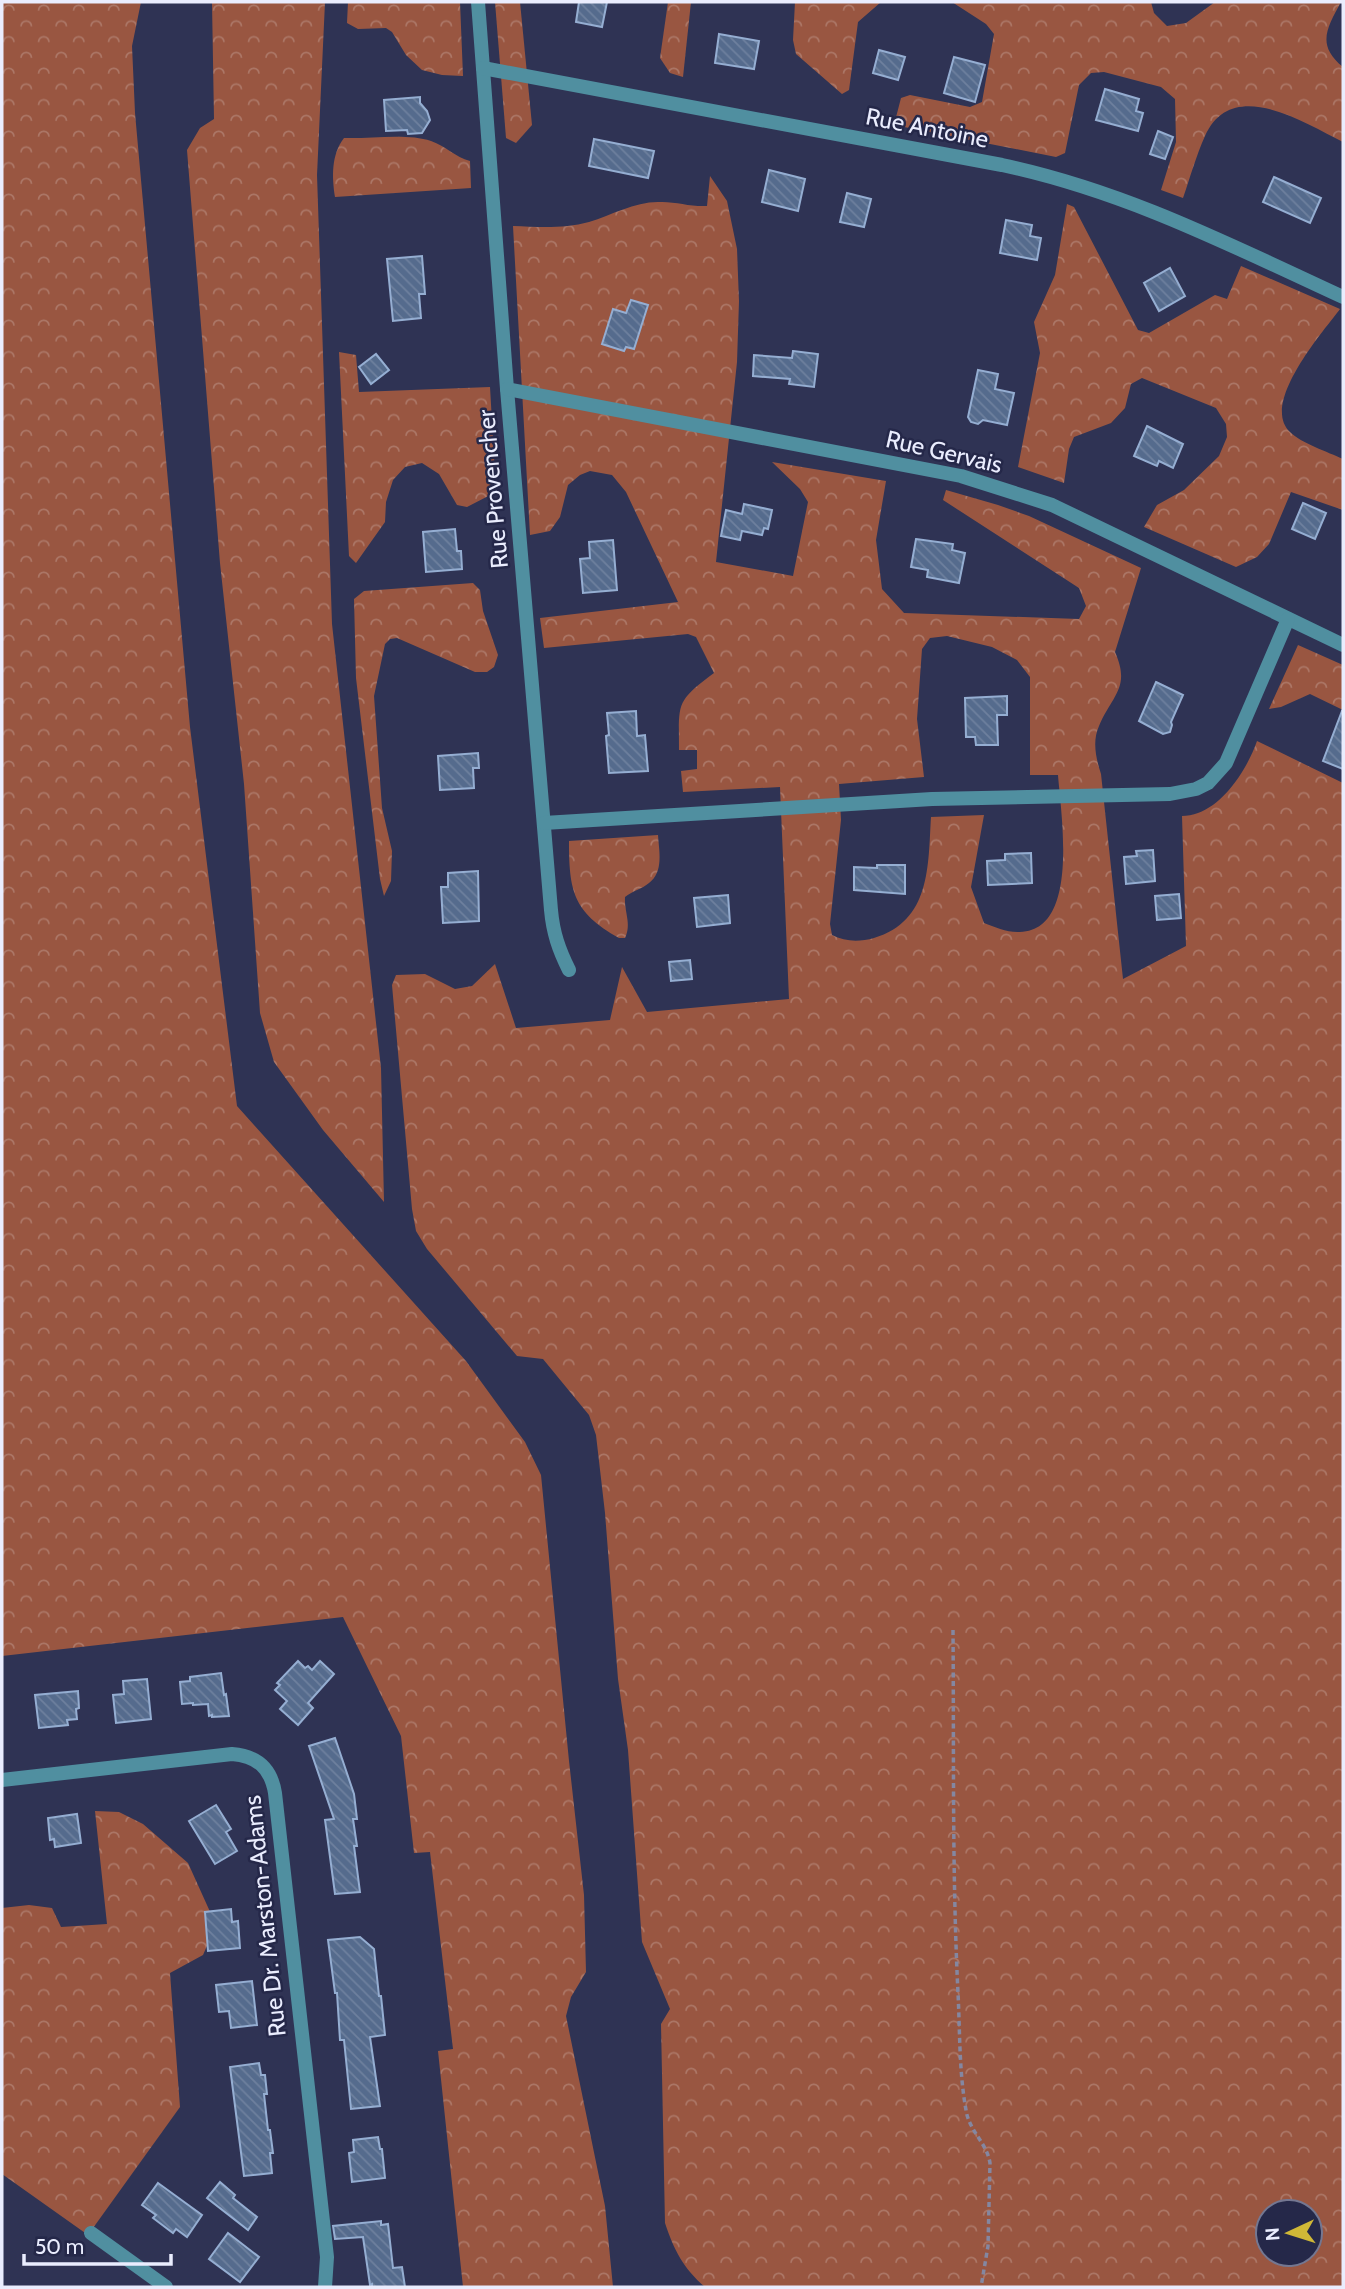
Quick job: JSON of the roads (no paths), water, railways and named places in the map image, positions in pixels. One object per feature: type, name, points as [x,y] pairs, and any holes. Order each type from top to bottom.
[{"type":"street","name":"Rue Provencher","points":[[478,2],[507,389],[554,933],[559,951],[569,970]]},
{"type":"street","name":"Rue Antoine","points":[[483,68],[1002,165],[1067,180],[1164,215],[1343,297]]},
{"type":"street","name":"Rue Gervais","points":[[507,389],[992,484],[1052,505],[1343,645]]},
{"type":"street","points":[[544,822],[863,802],[1170,794],[1196,789],[1208,783],[1226,762],[1288,619]]},
{"type":"street","name":"Rue Dr. Marston-Adams","points":[[2,1780],[232,1754],[257,1760],[267,1769],[273,1780],[275,1793],[327,2257],[325,2287]]},
{"type":"street","points":[[91,2234],[166,2287]]}]
